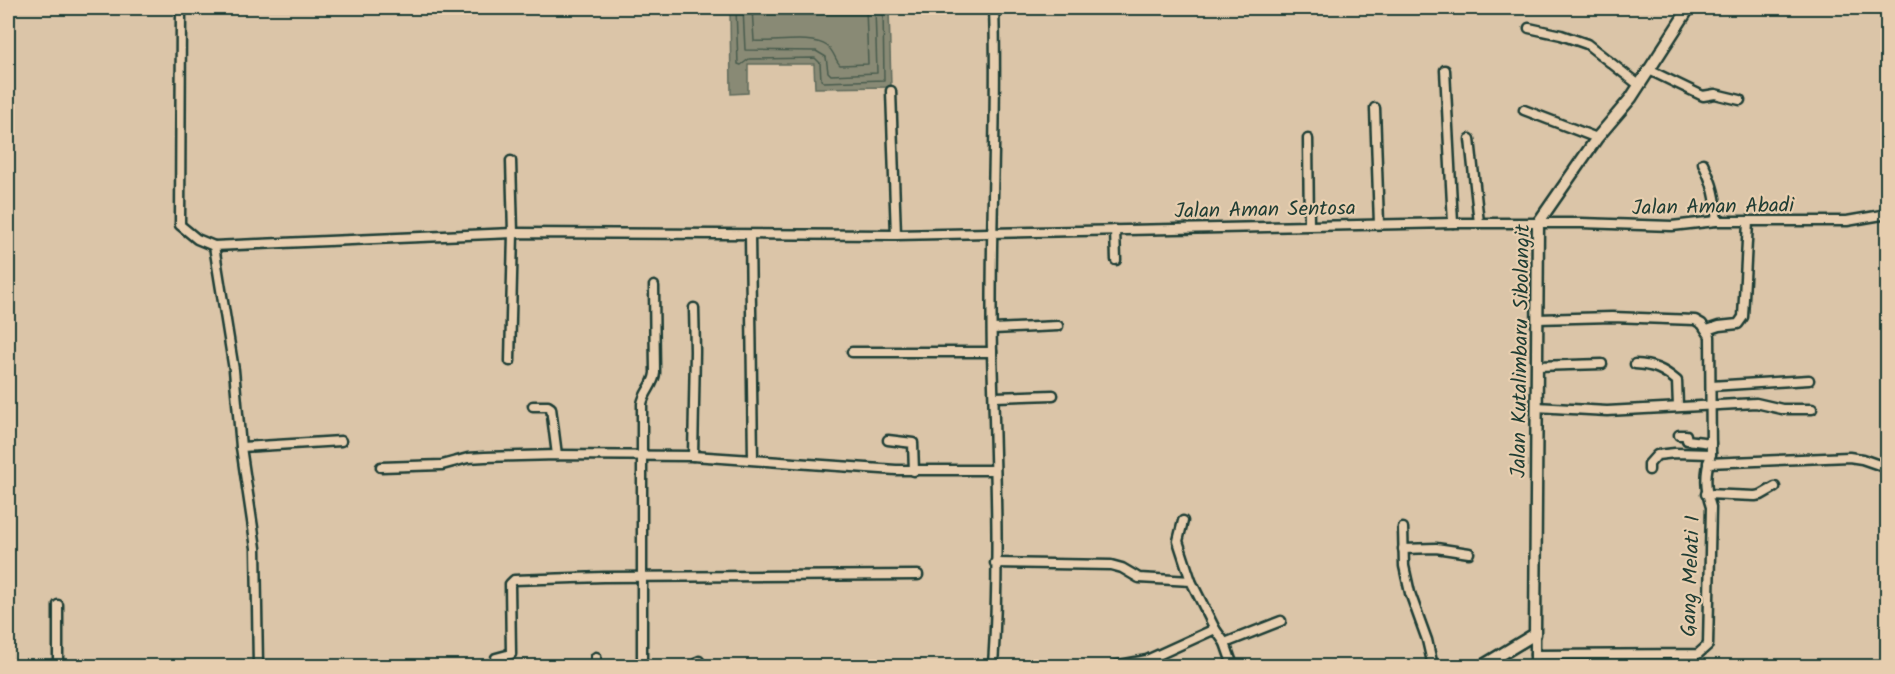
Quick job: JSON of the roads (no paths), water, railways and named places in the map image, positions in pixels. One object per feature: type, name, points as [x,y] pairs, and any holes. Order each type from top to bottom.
[{"type":"street","points":[[181,8],[180,225],[197,239],[214,246],[234,370],[241,447],[256,548],[258,666]]},
{"type":"street","points":[[993,666],[995,563],[992,352],[994,8]]},
{"type":"street","name":"Jalan Kutalimbaru Sibolangit","points":[[1535,634],[1538,223],[1597,138],[1639,85],[1689,8]]},
{"type":"street","points":[[1529,28],[1561,35],[1587,45],[1639,85]]},
{"type":"street","points":[[1445,70],[1453,223]]},
{"type":"street","points":[[1649,70],[1703,96],[1715,94],[1740,100]]},
{"type":"street","points":[[891,91],[896,235]]},
{"type":"street","points":[[1375,108],[1379,224]]},
{"type":"street","points":[[1524,110],[1597,138]]},
{"type":"street","points":[[1308,139],[1309,226]]},
{"type":"street","points":[[1470,139],[1479,223]]},
{"type":"street","points":[[510,361],[513,233],[511,161]]},
{"type":"street","points":[[1703,164],[1714,190],[1716,221]]},
{"type":"street","name":"Jalan Aman Abadi","points":[[1538,223],[1672,226],[1716,221],[1846,221],[1887,214]]},
{"type":"street","points":[[1537,319],[1612,317],[1686,319],[1695,320],[1707,330],[1738,324],[1743,317],[1748,222]]},
{"type":"street","name":"Jalan Aman Sentosa","points":[[214,246],[513,233],[896,235],[1379,224],[1538,223]]},
{"type":"street","points":[[1115,230],[1116,260]]},
{"type":"street","points":[[750,235],[753,459]]},
{"type":"street","points":[[642,666],[641,456],[643,399],[656,373],[654,286]]},
{"type":"street","points":[[693,456],[694,308]]},
{"type":"street","points":[[993,329],[1058,326]]},
{"type":"street","name":"Gang Melati I","points":[[1535,655],[1698,654],[1708,645],[1711,507],[1706,494],[1711,443],[1711,386],[1710,345],[1707,330]]},
{"type":"street","points":[[852,352],[992,352]]},
{"type":"street","points":[[1537,366],[1602,364]]},
{"type":"street","points":[[1635,364],[1658,367],[1677,381],[1678,406]]},
{"type":"street","points":[[1711,386],[1809,380]]},
{"type":"street","points":[[994,397],[1053,395]]},
{"type":"street","points":[[1536,407],[1607,411],[1756,403],[1782,409],[1812,409]]},
{"type":"street","points":[[533,406],[551,408],[557,455]]},
{"type":"street","points":[[1679,435],[1686,435],[1688,440],[1711,443]]},
{"type":"street","points":[[888,440],[913,443],[914,471]]},
{"type":"street","points":[[241,447],[341,441]]},
{"type":"street","points":[[1649,470],[1649,464],[1657,455],[1675,453],[1709,458],[1849,457],[1887,468]]},
{"type":"street","points":[[381,467],[442,465],[468,458],[557,455],[693,456],[914,471],[994,470]]},
{"type":"street","points":[[1706,494],[1755,496],[1775,487]]},
{"type":"street","points":[[1183,521],[1178,541],[1191,581],[1215,629],[1225,643],[1233,666]]},
{"type":"street","points":[[1402,528],[1410,593],[1433,666]]},
{"type":"street","points":[[1403,549],[1437,548],[1469,553]]},
{"type":"street","points":[[995,563],[1111,565],[1122,568],[1139,578],[1191,581]]},
{"type":"street","points":[[496,666],[496,658],[511,654],[510,584],[514,580],[918,575]]},
{"type":"street","points":[[58,605],[58,666]]},
{"type":"street","points":[[1225,643],[1281,621]]},
{"type":"street","points":[[1114,666],[1147,660],[1215,629]]},
{"type":"street","points":[[1535,634],[1535,666]]},
{"type":"street","points":[[1482,666],[1535,634]]},
{"type":"water","points":[[730,8],[889,8],[891,87],[815,88],[814,64],[748,64],[748,93],[731,94]]}]
